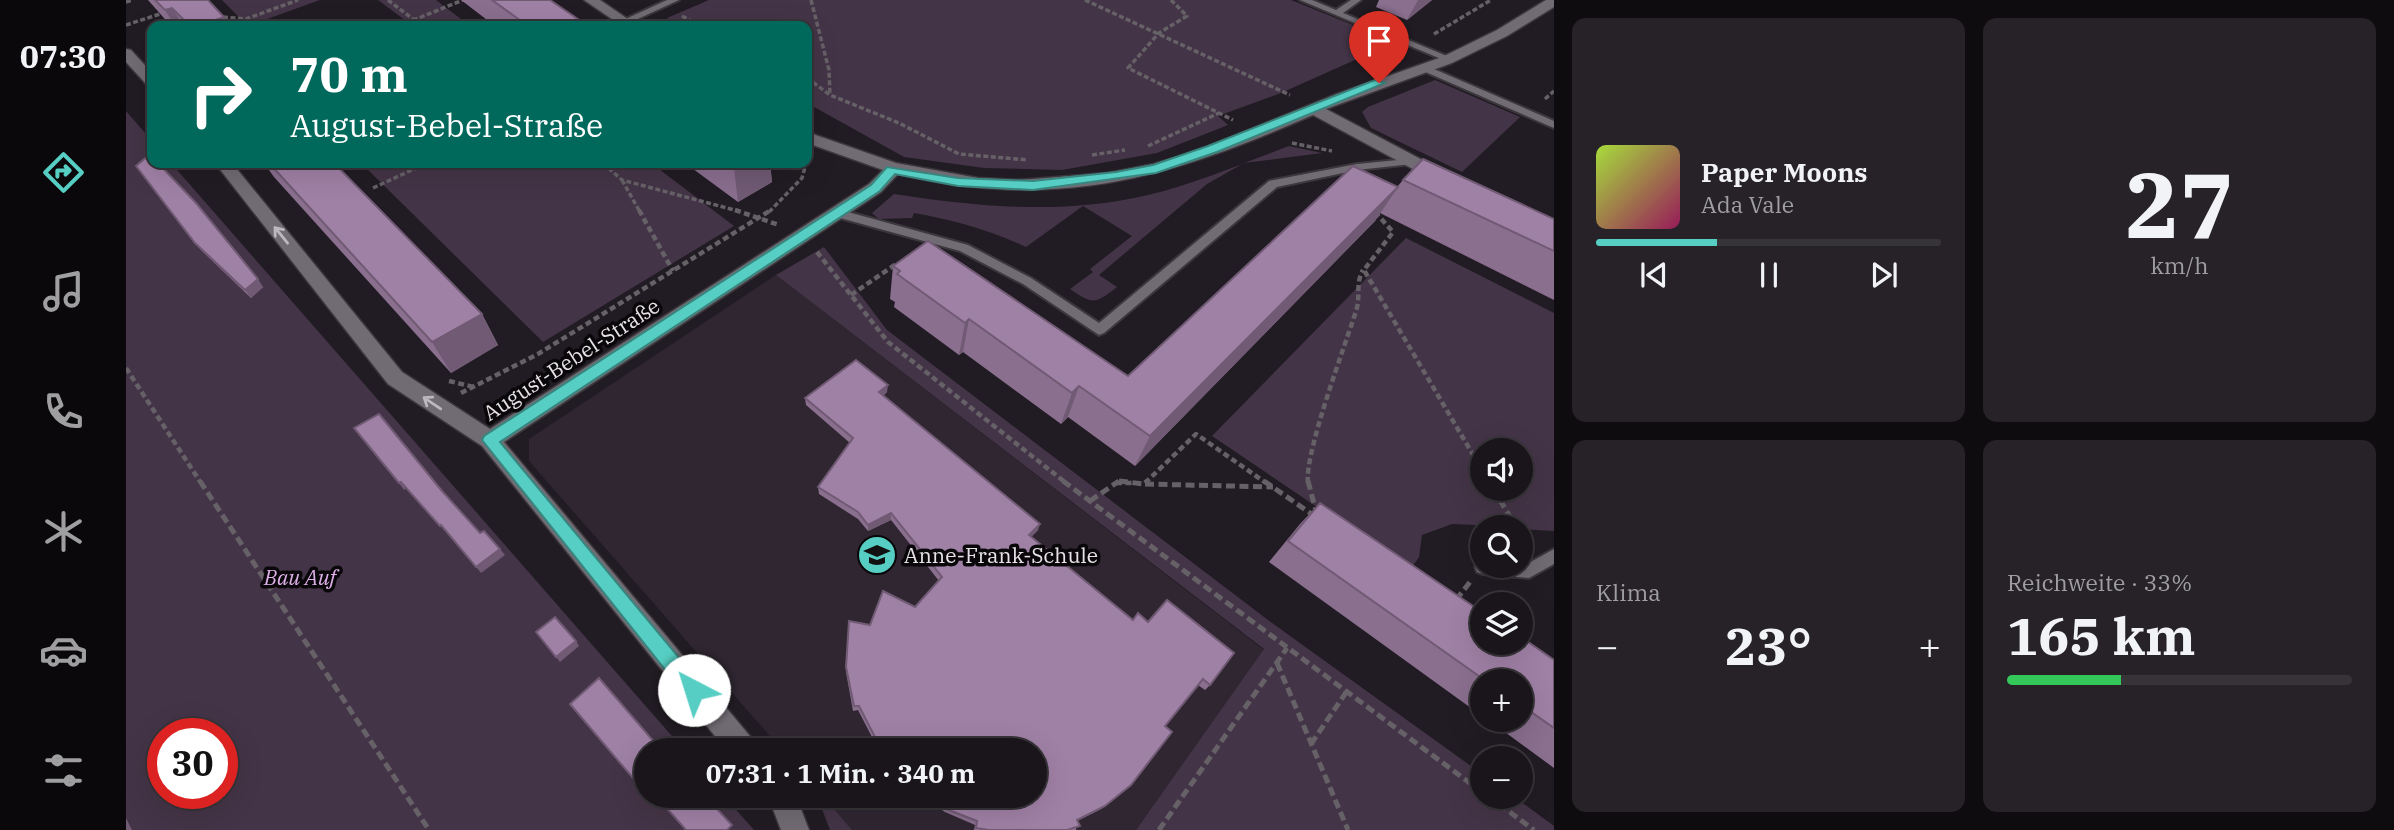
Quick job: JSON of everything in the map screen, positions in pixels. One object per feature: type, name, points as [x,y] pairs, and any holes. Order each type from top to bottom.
[{"type":"street","points":[[591,0],[622,21]]},
{"type":"street","points":[[812,139],[892,170],[958,182],[1033,186],[1156,169],[1448,59],[1522,21],[1554,1]]},
{"type":"street","points":[[126,53],[147,76]]},
{"type":"street","points":[[1314,108],[1408,162],[1453,183]]},
{"type":"street","name":"August-Bebel-Straße","points":[[227,168],[395,378],[490,440],[875,188],[892,170]]},
{"type":"street","points":[[490,440],[733,738]]},
{"type":"street","points":[[787,808],[795,830]]},
{"type":"lane","points":[[633,21],[674,0]]},
{"type":"lane","points":[[1304,0],[1448,59]]},
{"type":"lane","points":[[1337,13],[1357,0]]},
{"type":"lane","points":[[1424,68],[1554,125]]},
{"type":"lane","points":[[837,213],[964,248],[1027,281],[1099,330],[1273,184],[1357,167],[1408,162]]},
{"type":"lane","points":[[1533,569],[1554,556]]},
{"type":"path","points":[[126,2],[133,0]]},
{"type":"path","points":[[216,10],[226,19],[246,19],[298,0]]},
{"type":"path","points":[[388,0],[413,20],[463,0]]},
{"type":"path","points":[[811,0],[829,70],[830,95]]},
{"type":"path","points":[[1084,0],[1261,79],[1314,108]]},
{"type":"path","points":[[1171,0],[1187,16],[1159,33],[1128,68],[1233,120]]},
{"type":"path","points":[[275,8],[282,15]]},
{"type":"path","points":[[126,25],[160,14]]},
{"type":"path","points":[[812,82],[830,95],[899,123],[959,154],[1006,160],[1033,160]]},
{"type":"path","points":[[1146,147],[1220,113]]},
{"type":"path","points":[[1144,484],[1196,434],[1318,518],[1307,479],[1316,438],[1358,305],[1357,281],[1393,232],[1377,215],[1351,155],[1291,142]]},
{"type":"path","points":[[1086,156],[1134,149]]},
{"type":"path","points":[[373,188],[416,168]]},
{"type":"path","points":[[609,168],[622,180],[673,271]]},
{"type":"path","points":[[435,405],[538,354],[761,217],[802,178],[805,168]]},
{"type":"path","points":[[622,180],[761,217],[811,244],[888,342],[1090,501],[1470,783]]},
{"type":"path","points":[[851,295],[904,259]]},
{"type":"path","points":[[1364,270],[1470,450]]},
{"type":"path","points":[[126,368],[429,830]]},
{"type":"path","points":[[1090,501],[1119,481],[1273,487]]},
{"type":"path","points":[[1449,608],[1474,578]]},
{"type":"path","points":[[1159,830],[1287,648]]},
{"type":"path","points":[[1277,663],[1348,830]]},
{"type":"path","points":[[1311,744],[1347,691]]},
{"type":"path","points":[[1506,809],[1534,830]]},
{"type":"shaded area","name":"Anne-Frank-Schule","points":[[776,275],[1264,650],[1136,830],[852,830],[833,808],[1047,808],[1047,738],[772,738],[529,461],[529,439]]},
{"type":"green space","points":[[222,0],[320,0],[262,21],[243,21]]},
{"type":"green space","points":[[378,0],[436,0],[463,21],[406,21]]},
{"type":"green space","points":[[709,0],[1291,0],[1395,42],[1281,93],[1218,116],[1228,125],[1157,153],[1062,170],[984,168],[904,157],[812,106],[812,21],[672,21],[667,18]]},
{"type":"green space","points":[[1435,80],[1520,117],[1462,172],[1371,128],[1362,112],[1368,107]]},
{"type":"green space","name":"Bau Auf","points":[[126,111],[147,135],[147,168],[175,168],[674,738],[634,738],[634,808],[735,808],[754,830],[126,830]]},
{"type":"green space","points":[[1289,146],[1322,153],[1245,163]]},
{"type":"green space","points":[[1243,163],[1207,184],[1099,275],[1117,287],[1104,297],[1094,300],[1084,298],[1070,289],[1093,272],[1090,269],[1132,236],[1083,206],[1026,247],[943,219],[914,213],[912,218],[879,219],[872,213],[894,194],[1021,207],[1116,201],[1166,190]]},
{"type":"green space","points":[[366,168],[658,168],[734,226],[543,342]]},
{"type":"green space","points":[[1406,238],[1554,313],[1554,531],[1533,530],[1533,515],[1470,515],[1470,525],[1452,524],[1422,535],[1419,557],[1410,570],[1212,436]]},
{"type":"green space","points":[[824,247],[887,330],[1268,620],[1470,765],[1470,809],[1531,809],[1554,826],[1554,830],[1136,830],[1264,649],[776,275]]},
{"type":"green space","points":[[822,808],[833,808],[852,830],[830,830]]},
{"type":"building","points":[[155,0],[208,0],[224,17],[212,21],[185,21],[172,8],[165,10]]},
{"type":"building","points":[[492,0],[550,0],[581,21],[521,21]]},
{"type":"building","points":[[147,157],[147,168],[163,168],[196,203],[258,279],[245,290],[195,243],[136,166]]},
{"type":"building","points":[[1423,159],[1554,219],[1554,251],[1403,180]]},
{"type":"building","points":[[1353,166],[1398,187],[1150,436],[1079,386],[1072,393],[969,319],[965,323],[897,274],[900,271],[893,266],[928,241],[1128,376]]},
{"type":"building","points":[[274,168],[339,168],[482,314],[432,342]]},
{"type":"building","name":"Anne-Frank-Schule","points":[[856,360],[888,385],[879,392],[1040,524],[1029,535],[1133,620],[1138,613],[1148,622],[1167,600],[1234,653],[1210,685],[1203,679],[1165,726],[1172,732],[1131,785],[1105,806],[1077,820],[1080,826],[1067,830],[989,830],[976,828],[977,821],[945,808],[1047,808],[1047,738],[876,738],[859,706],[854,706],[846,667],[849,621],[870,625],[883,591],[915,607],[942,577],[891,513],[868,525],[858,512],[818,487],[853,438],[805,398]]},
{"type":"building","points":[[379,414],[442,491],[480,533],[484,531],[500,549],[476,567],[441,525],[401,482],[399,483],[354,428]]},
{"type":"building","points":[[1320,503],[1470,604],[1470,655],[1533,655],[1533,645],[1554,660],[1554,728],[1533,713],[1533,669],[1470,670],[1288,541]]},
{"type":"building","points":[[555,617],[576,641],[556,657],[536,632]]},
{"type":"building","points":[[599,678],[651,738],[634,738],[634,779],[570,704]]},
{"type":"building","points":[[667,808],[716,808],[732,825],[727,830],[686,830]]},
{"type":"place","name":"Anne-Frank-Schule","points":[[877,555]]},
{"type":"route","points":[[694,690],[490,440],[875,188],[892,170],[958,182],[1033,186],[1156,169],[1379,83]]}]
